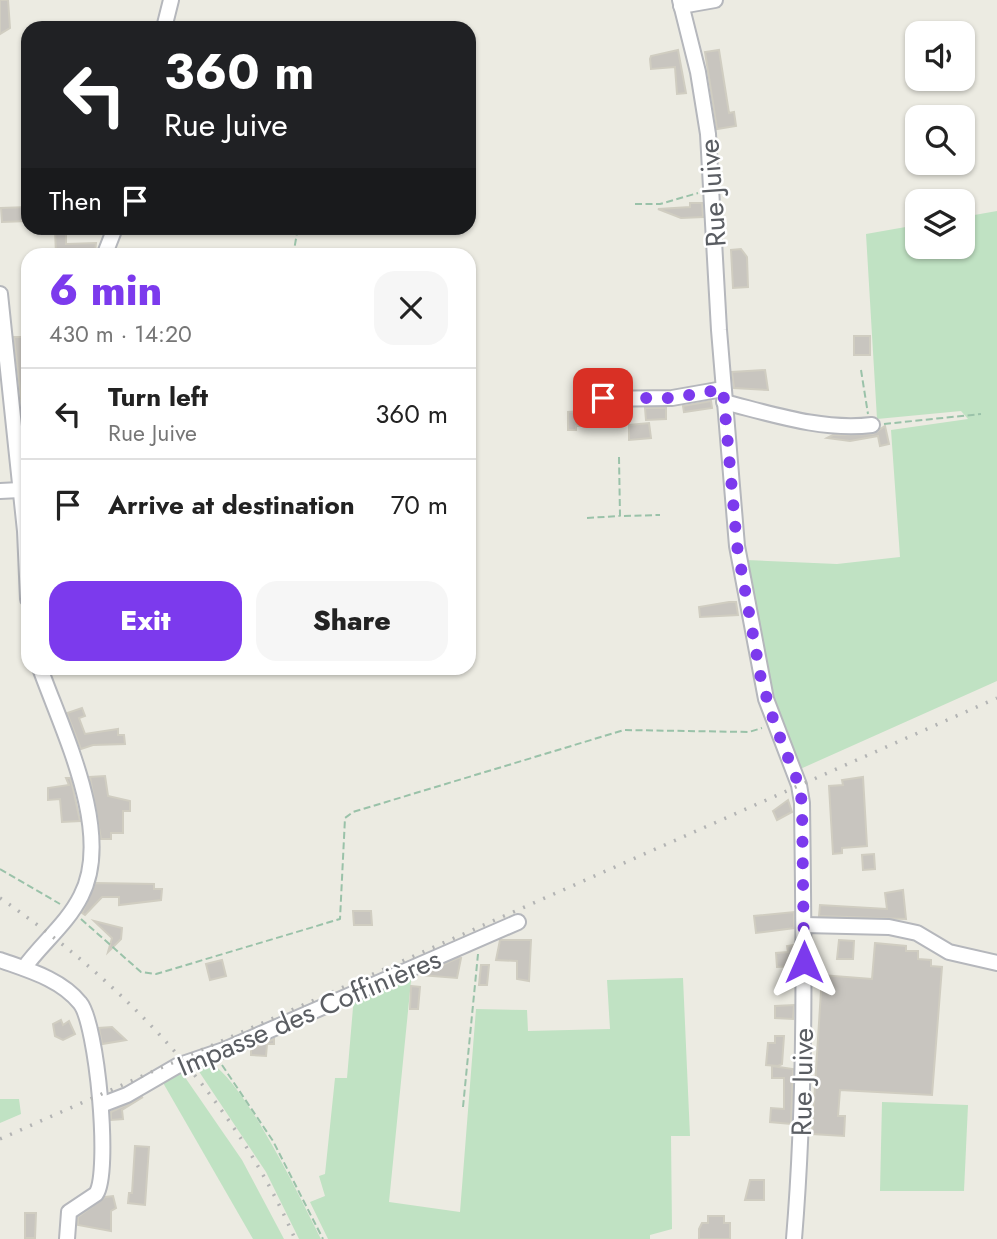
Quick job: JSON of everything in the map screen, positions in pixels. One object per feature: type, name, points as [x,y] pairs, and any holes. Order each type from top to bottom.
[{"type":"street","points":[[166,21],[171,0]]},
{"type":"street","points":[[680,3],[715,0]]},
{"type":"street","name":"Rue Juive","points":[[680,3],[698,72],[708,134],[724,396],[737,546],[761,679],[775,725],[799,785],[802,803],[804,925],[801,1148],[794,1239]]},
{"type":"street","points":[[0,294],[21,440]]},
{"type":"street","points":[[593,398],[724,396],[791,419],[849,428],[869,425]]},
{"type":"street","points":[[21,468],[21,503]]},
{"type":"street","points":[[0,491],[20,489]]},
{"type":"street","points":[[24,968],[72,911],[81,896],[89,872],[87,798],[43,675]]},
{"type":"street","name":"Impasse des Coffinières","points":[[100,1105],[127,1095],[177,1066],[213,1054],[519,922]]},
{"type":"street","points":[[804,925],[889,928],[917,933],[949,952],[997,963]]},
{"type":"street","points":[[0,960],[24,968],[70,992],[84,1007],[91,1032],[103,1123],[100,1189],[69,1212],[67,1239]]},
{"type":"path","points":[[635,204],[660,204],[712,188]]},
{"type":"path","points":[[861,370],[869,425],[981,414]]},
{"type":"path","points":[[619,457],[620,516]]},
{"type":"path","points":[[587,518],[660,515]]},
{"type":"path","points":[[0,869],[72,911],[141,972],[156,974],[340,919],[345,818],[353,812],[624,730],[749,732],[775,725]]},
{"type":"path","points":[[463,1107],[479,939]]},
{"type":"path","points":[[213,1054],[273,1141],[323,1239]]},
{"type":"green space","points":[[997,211],[997,681],[798,770],[775,707],[746,560],[837,564],[900,557],[891,430],[968,419],[961,411],[877,419],[866,234],[905,227],[905,259],[975,259],[975,215]]},
{"type":"green space","points":[[412,971],[389,1202],[460,1212],[476,1009],[527,1010],[528,1031],[610,1029],[607,980],[683,978],[690,1136],[671,1136],[672,1229],[650,1235],[650,1239],[328,1239],[310,1202],[325,1196],[319,1176],[325,1174],[335,1078],[347,1078],[354,996]]},
{"type":"green space","points":[[207,1061],[221,1071],[253,1114],[286,1170],[321,1239],[299,1239],[266,1172],[194,1064]]},
{"type":"green space","points":[[180,1070],[242,1160],[284,1239],[253,1239],[162,1081]]},
{"type":"green space","points":[[0,1099],[19,1099],[21,1114],[0,1123]]},
{"type":"green space","points":[[882,1102],[968,1105],[964,1191],[880,1191]]},
{"type":"building","points":[[0,0],[8,0],[10,28],[0,34]]},
{"type":"building","points":[[678,50],[686,93],[677,94],[675,67],[651,69],[650,59],[651,56]]},
{"type":"building","points":[[719,50],[729,113],[734,112],[736,126],[717,129],[705,52]]},
{"type":"building","points":[[690,203],[702,203],[703,217],[681,218],[658,209],[690,207]]},
{"type":"building","points":[[21,207],[21,221],[2,222],[1,208]]},
{"type":"building","points":[[55,235],[66,235],[66,244],[96,243],[95,248],[56,248]]},
{"type":"building","points":[[741,249],[747,257],[748,287],[733,288],[731,250]]},
{"type":"building","points":[[854,336],[870,336],[870,355],[854,355]]},
{"type":"building","points":[[14,337],[21,337],[21,398]]},
{"type":"building","points":[[765,370],[768,390],[734,388],[732,372]]},
{"type":"building","points":[[711,401],[712,408],[684,412],[683,406]]},
{"type":"building","points":[[623,408],[623,419],[610,419],[611,426],[576,426],[576,430],[568,430],[568,412]]},
{"type":"building","points":[[645,408],[666,408],[666,419],[646,420]]},
{"type":"building","points":[[649,423],[651,438],[629,440],[629,425]]},
{"type":"building","points":[[885,426],[889,444],[880,446],[878,436],[850,441],[827,438],[833,435],[873,434]]},
{"type":"building","points":[[736,602],[738,615],[700,617],[699,607]]},
{"type":"building","points":[[82,708],[85,716],[79,718],[85,734],[118,729],[118,735],[124,735],[125,744],[93,745],[81,749],[67,713]]},
{"type":"building","points":[[105,776],[108,796],[130,801],[130,811],[123,811],[123,833],[111,833],[111,839],[101,839],[90,777]]},
{"type":"building","points":[[863,777],[867,846],[842,848],[842,853],[833,854],[829,786],[843,785],[842,780]]},
{"type":"building","points":[[66,778],[70,778],[72,784],[80,821],[62,822],[60,799],[48,800],[48,788],[69,785]]},
{"type":"building","points":[[788,800],[792,812],[777,820],[773,811]]},
{"type":"building","points":[[874,854],[875,869],[863,870],[862,855]]},
{"type":"building","points":[[95,883],[154,884],[154,889],[162,889],[161,900],[119,905],[119,897],[102,897],[85,915],[82,913]]},
{"type":"building","points":[[903,890],[906,919],[819,916],[820,905],[887,909],[885,893]]},
{"type":"building","points":[[353,911],[371,911],[372,925],[354,925]]},
{"type":"building","points":[[794,912],[794,928],[756,933],[754,916]]},
{"type":"building","points":[[94,921],[122,928],[121,939],[108,952],[112,938]]},
{"type":"building","points":[[500,940],[531,940],[529,981],[517,979],[517,961],[496,960]]},
{"type":"building","points":[[839,940],[854,941],[853,959],[837,959]]},
{"type":"building","points":[[875,943],[906,946],[906,951],[918,951],[918,959],[931,960],[931,966],[942,967],[932,1095],[840,1090],[838,1116],[845,1116],[844,1136],[812,1134],[822,975],[872,979]]},
{"type":"building","points":[[794,945],[794,966],[777,967],[776,953],[788,952],[787,946]]},
{"type":"building","points":[[458,958],[461,958],[457,978],[420,975]]},
{"type":"building","points":[[222,960],[226,976],[210,980],[206,964]]},
{"type":"building","points":[[481,965],[489,965],[487,985],[479,985]]},
{"type":"building","points":[[411,986],[420,987],[418,1009],[410,1009]]},
{"type":"building","points":[[794,1005],[793,1019],[775,1018],[775,1006]]},
{"type":"building","points":[[61,1020],[63,1025],[69,1021],[75,1034],[63,1040],[55,1036],[53,1024]]},
{"type":"building","points":[[112,1027],[126,1040],[102,1044],[99,1028]]},
{"type":"building","points":[[775,1036],[784,1036],[782,1064],[766,1065],[768,1043],[775,1043]]},
{"type":"building","points":[[274,1039],[274,1044],[267,1044],[266,1056],[251,1055],[251,1049]]},
{"type":"building","points":[[772,1066],[793,1069],[791,1124],[770,1122],[771,1108],[784,1109],[784,1078],[772,1078]]},
{"type":"building","points":[[143,1097],[122,1110],[123,1119],[111,1120],[111,1112]]},
{"type":"building","points":[[135,1146],[149,1147],[145,1205],[128,1203],[129,1193],[132,1193]]},
{"type":"building","points":[[750,1180],[764,1180],[764,1200],[745,1200]]},
{"type":"building","points":[[113,1196],[116,1208],[111,1211],[111,1231],[78,1225],[78,1217],[105,1197]]},
{"type":"building","points":[[25,1213],[36,1213],[35,1238],[25,1238]]},
{"type":"building","points":[[708,1216],[724,1216],[724,1223],[730,1223],[730,1239],[699,1239],[699,1229],[702,1223],[708,1223]]},
{"type":"railway","points":[[0,1139],[997,698]]},
{"type":"railway","points":[[0,898],[90,968],[172,1048],[241,1138],[270,1187],[295,1239]]},
{"type":"route","points":[[603,398],[672,398],[723,389],[737,546],[761,679],[775,725],[799,785],[802,803],[804,962]]}]
